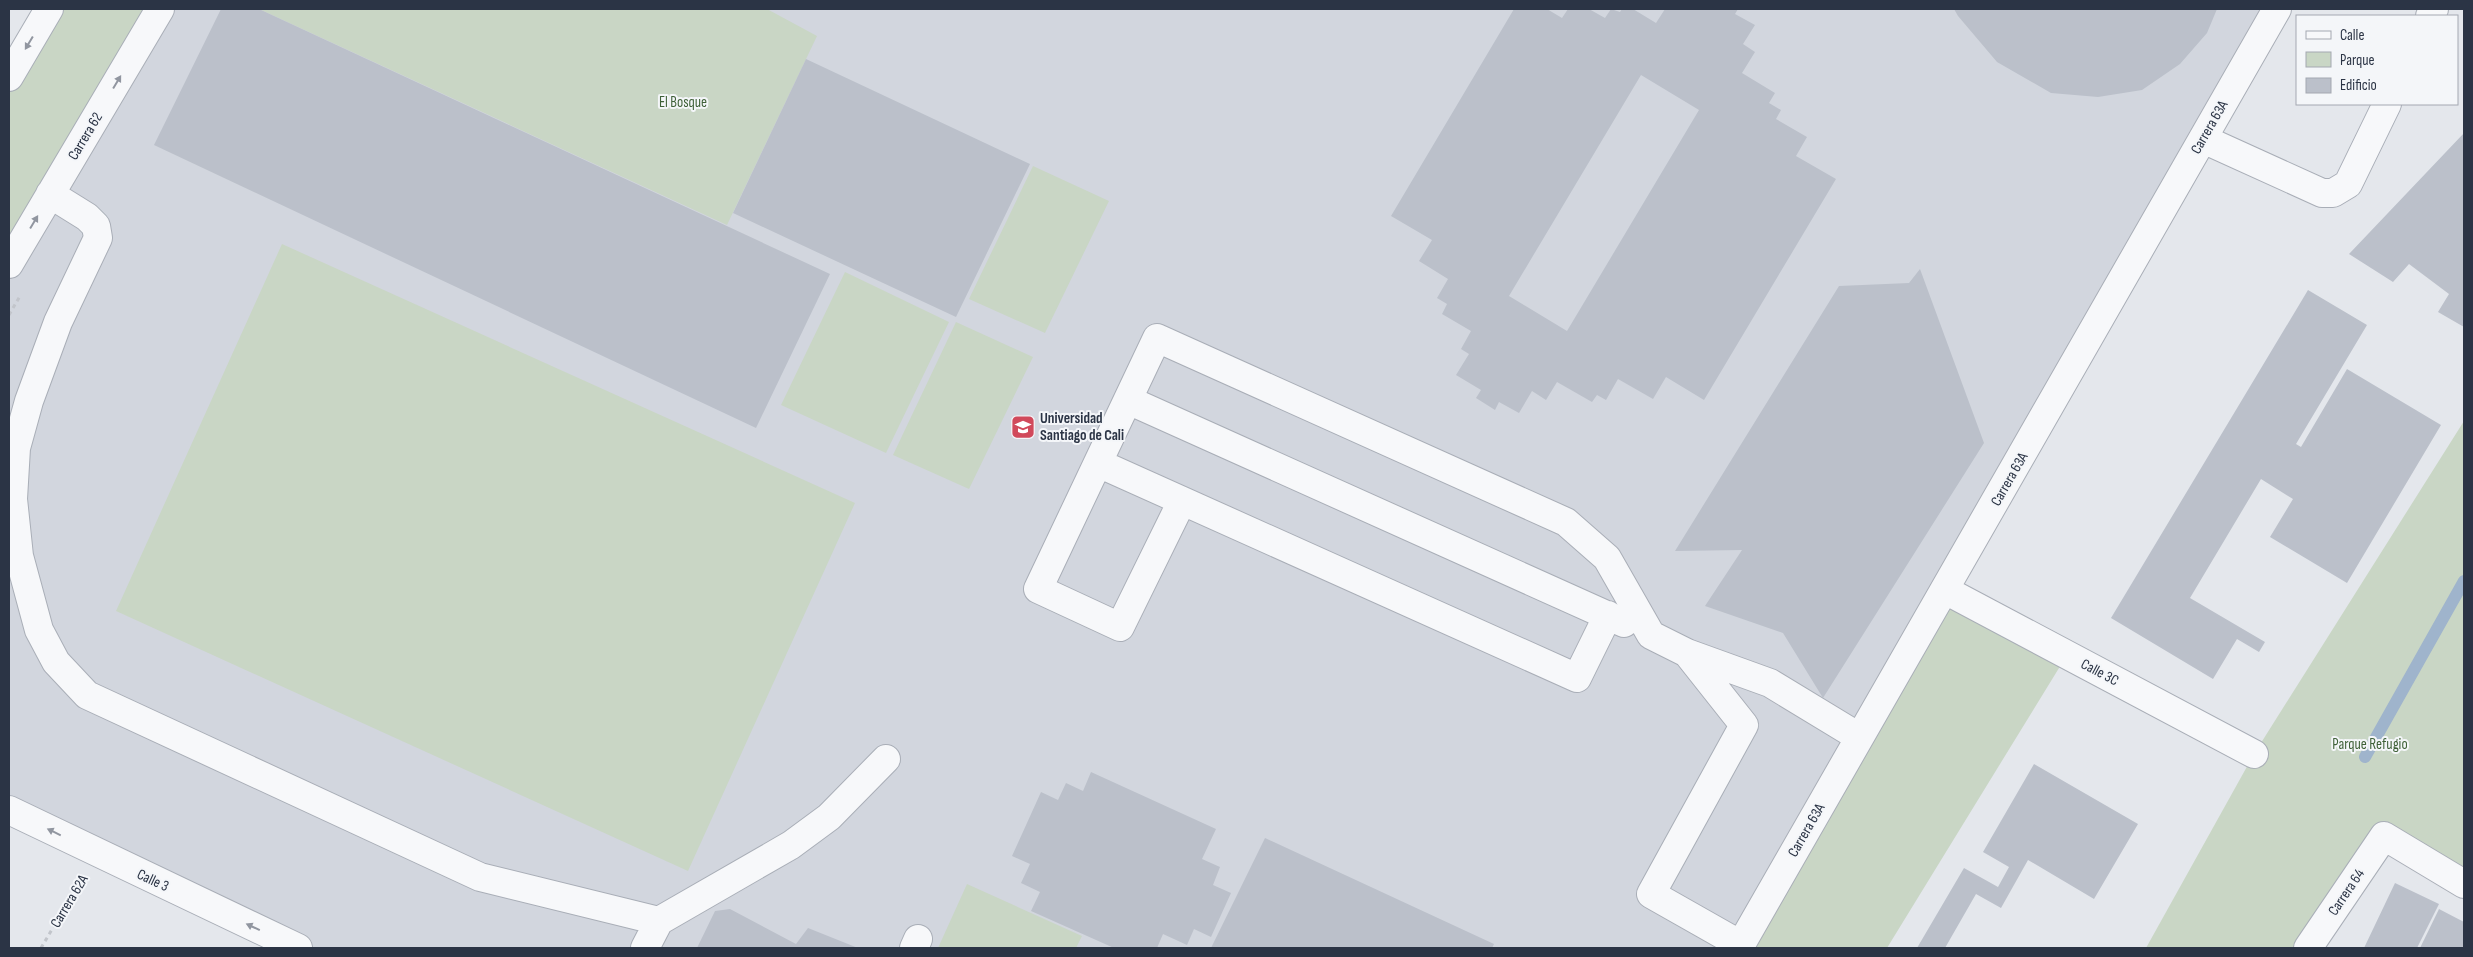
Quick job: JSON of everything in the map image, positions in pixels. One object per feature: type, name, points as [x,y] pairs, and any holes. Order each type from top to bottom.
[{"type":"street","points":[[9,77],[49,9]]},
{"type":"street","name":"Carrera 62","points":[[9,264],[160,9]]},
{"type":"street","name":"Carrera 63A","points":[[1740,947],[2277,9]]},
{"type":"street","points":[[2203,139],[2322,193],[2334,193],[2348,184],[2387,105]]},
{"type":"street","points":[[50,194],[87,217],[96,226],[98,238],[58,322],[28,401],[16,448],[13,499],[20,556],[39,630],[56,662],[87,695],[480,877],[659,921]]},
{"type":"street","points":[[1182,501],[1120,627],[1038,589],[1157,338],[1566,522],[1607,558],[1651,635]]},
{"type":"street","points":[[1128,400],[1651,635],[1687,653],[1770,683],[1859,737]]},
{"type":"street","points":[[1098,463],[1577,678],[1608,616]]},
{"type":"street","name":"Calle 3C","points":[[1945,590],[2254,754]]},
{"type":"street","points":[[1687,653],[1744,725],[1651,894],[1740,947]]},
{"type":"street","points":[[645,948],[659,921],[791,845],[830,818],[886,759]]},
{"type":"street","name":"Calle 3","points":[[9,810],[97,854],[298,948]]},
{"type":"street","name":"Carrera 64","points":[[2308,948],[2384,836],[2464,884]]},
{"type":"path","name":"Carrera 62A","points":[[41,948],[97,854]]},
{"type":"shaded area","name":"Universidad Santiago de Cali","points":[[160,9],[2277,9],[1739,948],[298,948],[9,810],[9,264]]},
{"type":"green space","points":[[49,9],[160,9],[9,264],[9,77]]},
{"type":"green space","name":"El Bosque","points":[[259,9],[767,9],[817,36],[727,225]]},
{"type":"green space","points":[[1033,166],[1109,201],[1045,333],[969,299]]},
{"type":"green space","points":[[282,244],[855,503],[688,871],[116,611]]},
{"type":"green space","points":[[845,272],[949,322],[886,453],[781,405]]},
{"type":"green space","points":[[956,322],[1033,357],[969,489],[893,455]]},
{"type":"green space","name":"Parque Refugio","points":[[2464,421],[2464,884],[2384,836],[2308,948],[2146,948],[2254,754]]},
{"type":"green space","points":[[1945,590],[2067,655],[1887,948],[1739,948]]},
{"type":"green space","points":[[967,884],[1082,936],[1076,948],[938,948]]},
{"type":"building","points":[[221,9],[259,9],[830,274],[756,428],[154,145]]},
{"type":"building","points":[[1514,9],[1547,9],[1562,18],[1568,9],[1589,9],[1605,18],[1611,9],[1620,12],[1622,9],[1633,9],[1656,23],[1665,9],[1738,9],[1735,14],[1755,25],[1743,44],[1755,52],[1742,73],[1775,93],[1769,103],[1781,110],[1776,119],[1807,137],[1796,156],[1836,179],[1704,400],[1666,377],[1653,399],[1618,379],[1606,400],[1597,395],[1592,402],[1557,382],[1546,400],[1532,391],[1519,413],[1499,402],[1495,410],[1476,398],[1481,390],[1456,375],[1469,354],[1461,349],[1471,331],[1442,314],[1447,304],[1437,298],[1448,279],[1419,261],[1432,240],[1391,216]],"holes":[[[1641,75],[1699,110],[1567,331],[1509,296]]]},
{"type":"building","points":[[1954,9],[2217,9],[2207,33],[2180,64],[2142,90],[2098,97],[2051,93],[1997,62]]},
{"type":"building","points":[[806,59],[1030,164],[956,317],[733,213]]},
{"type":"building","points":[[2464,133],[2464,327],[2438,312],[2449,294],[2409,264],[2393,282],[2349,254]]},
{"type":"building","points":[[1920,269],[1984,443],[1823,698],[1783,633],[1705,606],[1742,550],[1675,551],[1839,286],[1909,283]]},
{"type":"building","points":[[2308,290],[2367,325],[2296,444],[2301,447],[2347,369],[2441,425],[2347,583],[2270,537],[2293,499],[2261,479],[2190,598],[2265,642],[2259,652],[2237,639],[2213,679],[2111,618]]},
{"type":"building","points":[[2034,764],[2138,824],[2094,899],[2028,860],[2001,908],[1976,894],[1945,948],[1917,948],[1964,868],[1998,887],[2009,867],[1983,852]]},
{"type":"building","points":[[1091,772],[1216,829],[1202,859],[1220,867],[1213,885],[1231,893],[1211,937],[1194,929],[1187,945],[1163,934],[1157,948],[1114,948],[1031,911],[1040,892],[1021,883],[1030,864],[1012,856],[1041,792],[1058,800],[1066,783],[1083,791]]},
{"type":"building","points":[[1265,838],[1494,944],[1492,948],[1211,948]]},
{"type":"building","points":[[2395,883],[2439,904],[2417,948],[2364,948]]},
{"type":"building","points":[[730,909],[796,944],[808,928],[858,948],[697,948],[715,911]]},
{"type":"building","points":[[2439,909],[2464,922],[2464,948],[2420,948]]},
{"type":"waterway","points":[[2365,757],[2464,581]]},
{"type":"place","name":"Universidad Santiago de Cali","points":[[1023,427]]}]
